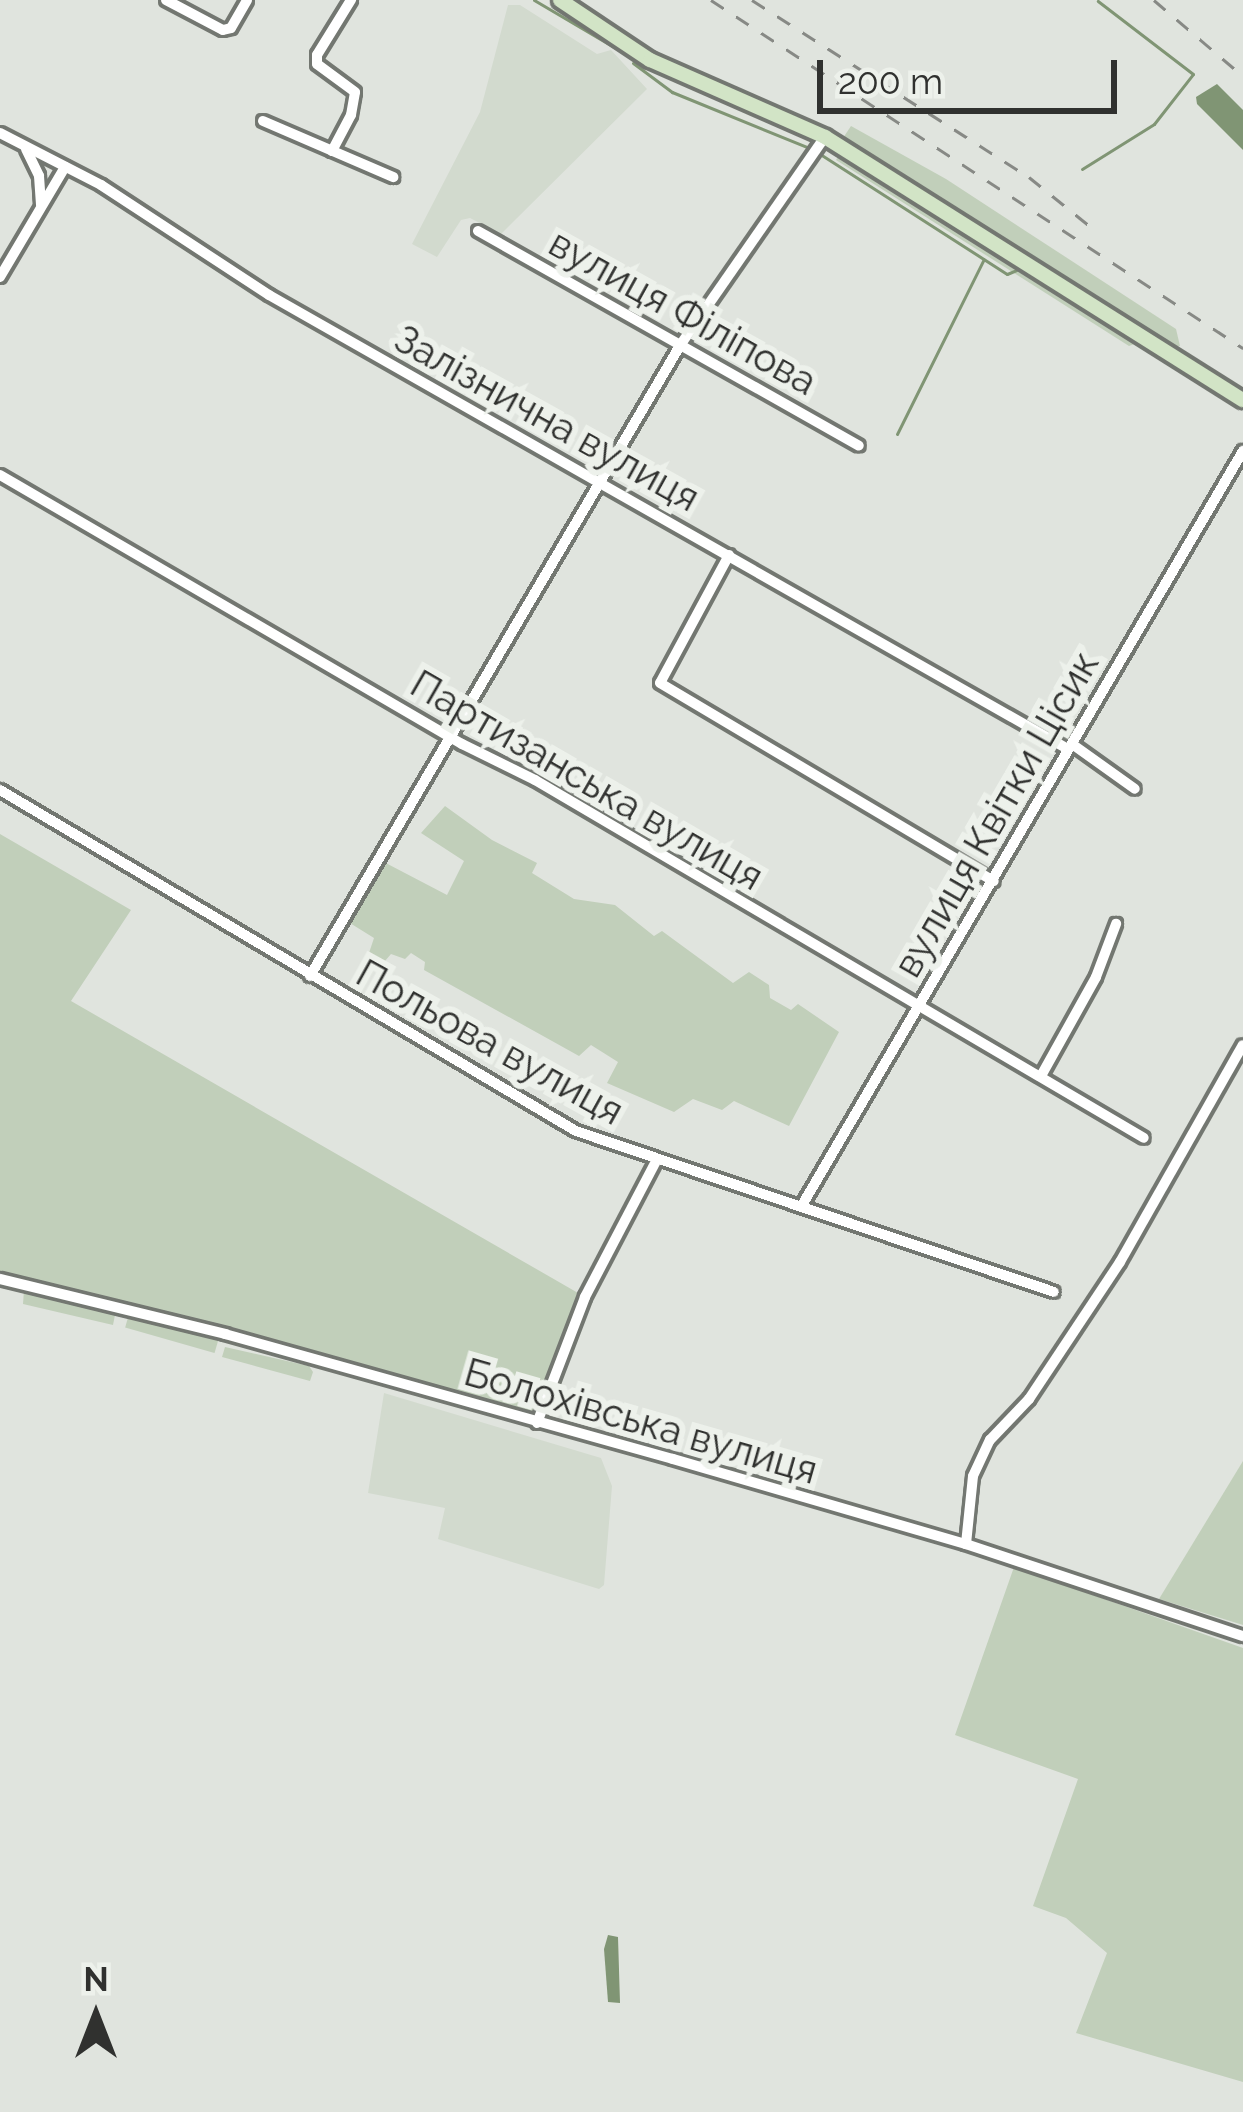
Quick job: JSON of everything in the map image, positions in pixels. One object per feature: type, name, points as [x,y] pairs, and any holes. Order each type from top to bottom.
[{"type":"main road","points":[[560,0],[650,60],[825,137],[1243,400]]},
{"type":"street","points":[[166,0],[227,30],[247,0]]},
{"type":"street","points":[[332,151],[351,115],[355,92],[316,64],[316,55],[351,0]]},
{"type":"street","points":[[263,121],[393,177]]},
{"type":"street","name":"Залізнична вулиця","points":[[0,133],[65,167],[269,295],[1070,746],[1135,789]]},
{"type":"street","points":[[310,976],[681,344],[825,137]]},
{"type":"street","points":[[18,142],[35,163],[40,208]]},
{"type":"street","points":[[0,277],[65,167]]},
{"type":"street","name":"вулиця Філіпова","points":[[478,230],[859,446]]},
{"type":"street","name":"вулиця Квітки Цісик","points":[[801,1207],[1243,452]]},
{"type":"street","name":"Партизанська вулиця","points":[[0,475],[452,738],[535,780],[1144,1138]]},
{"type":"street","points":[[729,555],[660,683],[994,881]]},
{"type":"street","name":"Польова вулиця","points":[[0,790],[576,1131],[656,1162],[682,1165],[1054,1292]]},
{"type":"street","points":[[1041,1076],[1096,977],[1116,924]]},
{"type":"street","points":[[966,1544],[973,1476],[989,1440],[1029,1399],[1120,1262],[1243,1045]]},
{"type":"street","points":[[537,1423],[585,1298],[656,1162]]},
{"type":"street","name":"Болохівська вулиця","points":[[0,1279],[226,1334],[966,1544],[1243,1636]]},
{"type":"shaded area","points":[[508,5],[520,5],[597,54],[611,50],[647,89],[501,234],[470,218],[461,220],[437,257],[412,244],[480,112]]},
{"type":"shaded area","points":[[1217,84],[1243,110],[1243,150],[1197,104],[1196,97]]},
{"type":"shaded area","points":[[851,126],[946,179],[1176,329],[1180,346],[1172,347],[843,138]]},
{"type":"shaded area","points":[[840,153],[1137,335],[1137,343],[1129,346],[836,160]]},
{"type":"shaded area","points":[[445,806],[492,840],[537,863],[532,873],[574,899],[615,905],[654,936],[662,931],[733,983],[749,972],[769,985],[770,998],[791,1010],[798,1004],[839,1032],[789,1126],[734,1101],[722,1110],[693,1099],[674,1112],[607,1083],[618,1062],[591,1045],[579,1056],[424,970],[425,962],[411,953],[405,959],[391,954],[385,961],[369,953],[374,938],[345,920],[380,860],[447,895],[464,861],[421,833]]},
{"type":"shaded area","points":[[0,834],[131,910],[71,1001],[585,1297],[537,1423],[0,1279]]},
{"type":"shaded area","points":[[24,1290],[115,1315],[113,1325],[23,1304]]},
{"type":"shaded area","points":[[129,1314],[218,1340],[215,1353],[125,1327]]},
{"type":"shaded area","points":[[225,1347],[309,1366],[310,1381],[222,1357]]},
{"type":"shaded area","points":[[384,1393],[601,1458],[612,1486],[604,1585],[599,1589],[438,1539],[445,1508],[368,1493]]},
{"type":"shaded area","points":[[1243,1461],[1243,1625],[1159,1599]]},
{"type":"shaded area","points":[[1014,1567],[1243,1648],[1243,2082],[1076,2033],[1107,1953],[1066,1918],[1033,1906],[1078,1779],[955,1735]]},
{"type":"shaded area","points":[[608,1935],[618,1937],[620,2003],[608,2002],[604,1949]]},
{"type":"waterway","points":[[534,0],[619,50]]},
{"type":"waterway","points":[[1082,169],[1154,124],[1193,74],[1098,1]]},
{"type":"waterway","points":[[633,63],[672,92],[809,148]]},
{"type":"waterway","points":[[820,154],[1007,274],[1019,269]]},
{"type":"waterway","points":[[897,434],[984,259]]},
{"type":"railway","points":[[711,0],[1243,348]]},
{"type":"railway","points":[[752,0],[1029,177],[1091,227]]},
{"type":"railway","points":[[1154,0],[1243,76]]}]
